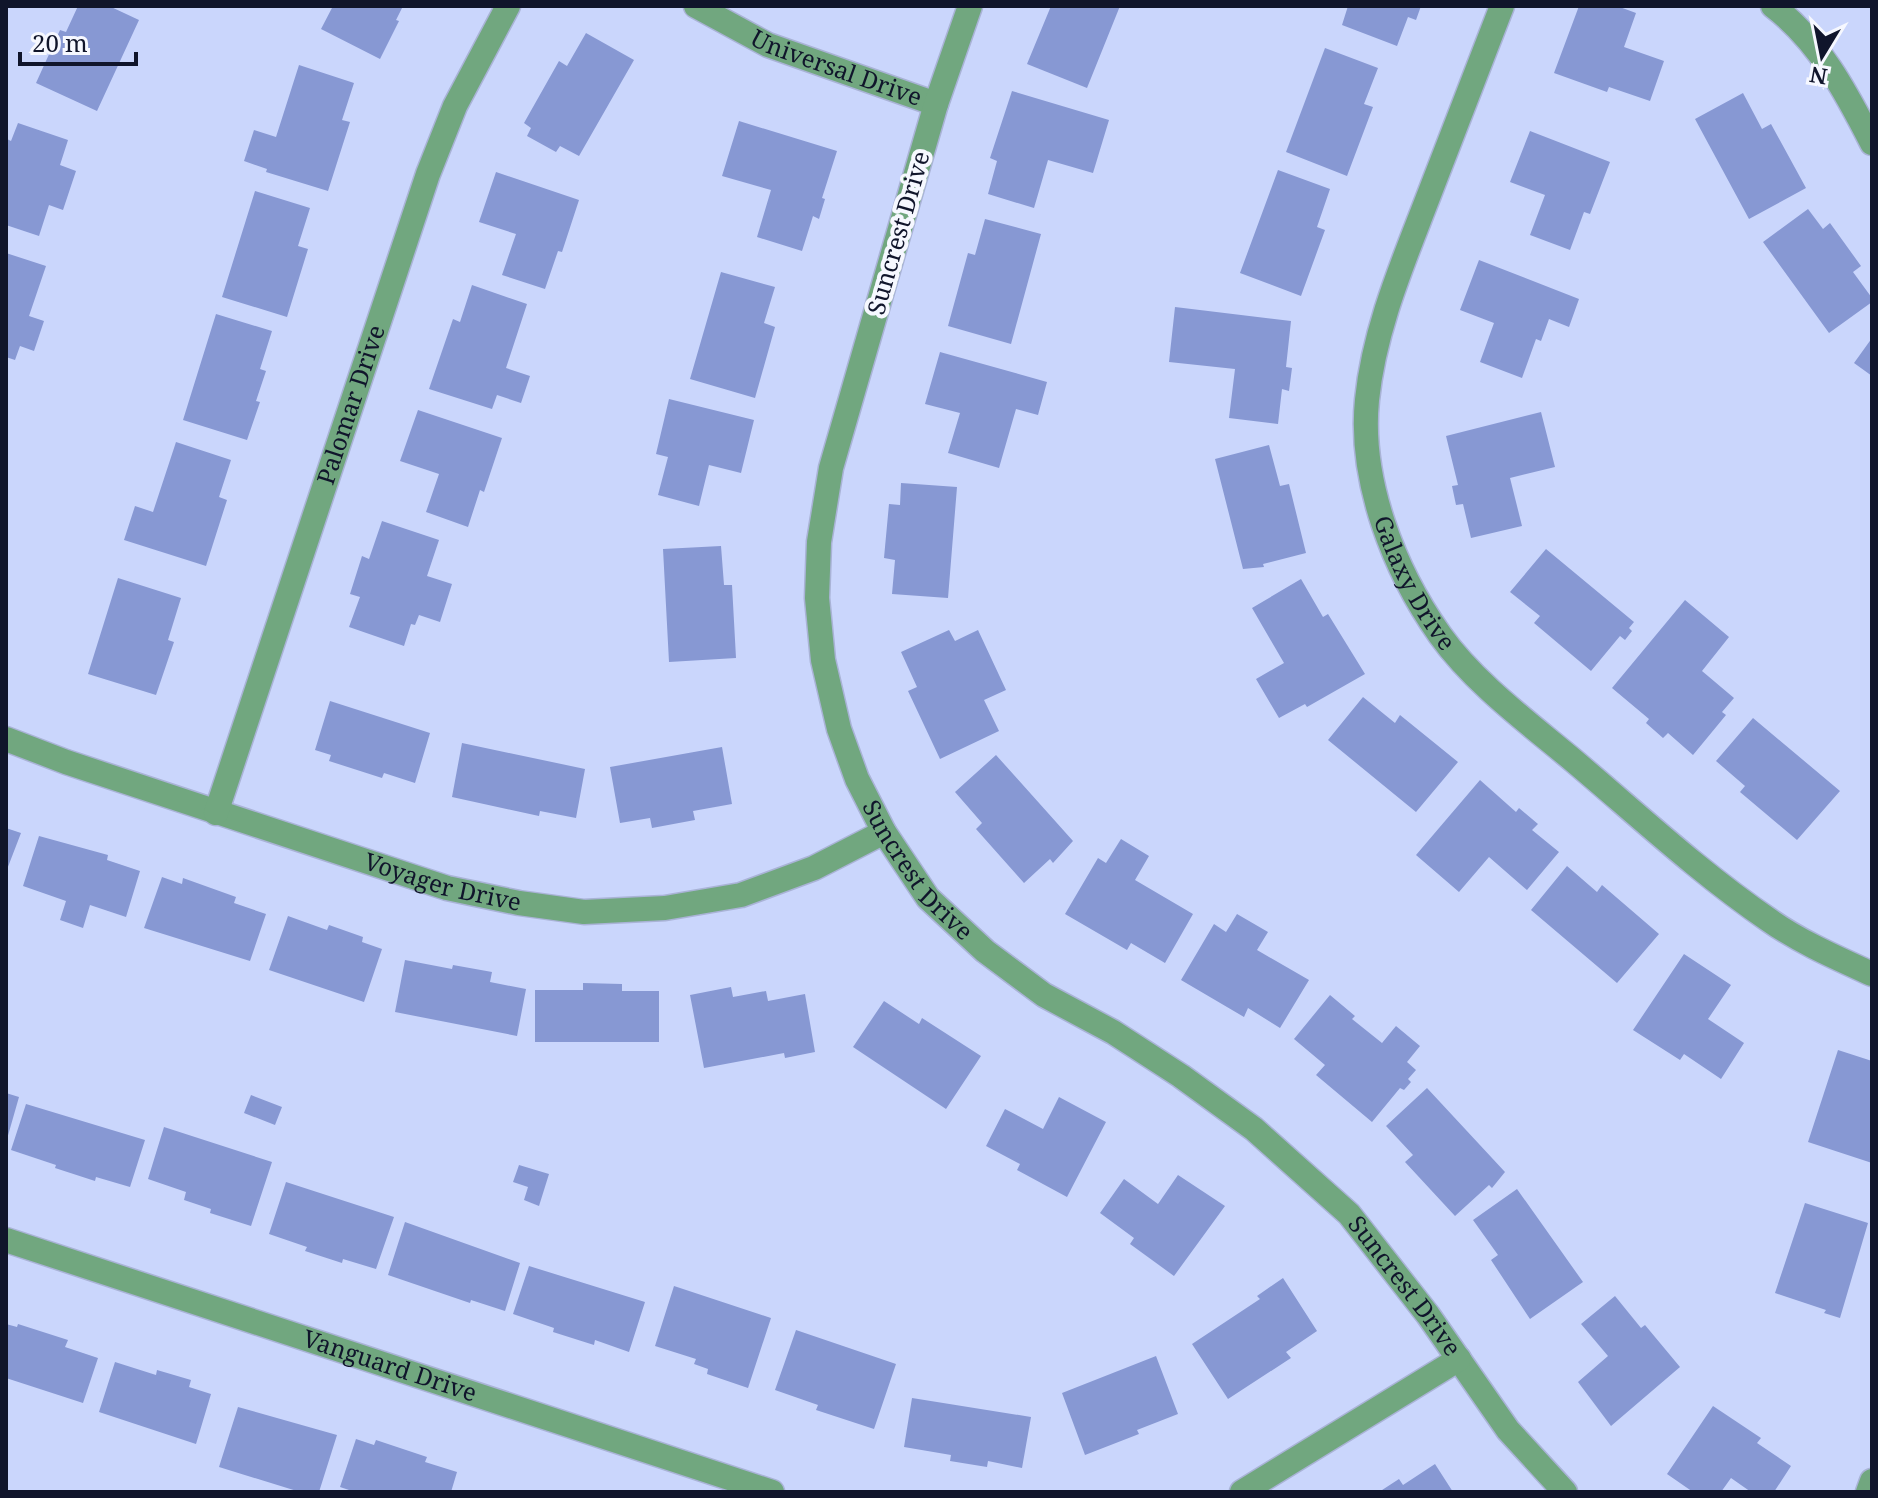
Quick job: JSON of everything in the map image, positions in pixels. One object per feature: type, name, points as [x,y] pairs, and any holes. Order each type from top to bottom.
[{"type":"street","name":"Palomar Drive","points":[[216,813],[428,174],[455,106],[508,6]]},
{"type":"street","name":"Universal Drive","points":[[696,6],[768,45],[936,104]]},
{"type":"street","name":"Suncrest Drive","points":[[970,6],[936,104],[831,468],[819,542],[817,598],[823,660],[839,729],[857,779],[884,832],[928,898],[985,951],[1044,995],[1113,1032],[1181,1076],[1254,1129],[1349,1214],[1400,1277],[1508,1430],[1565,1492]]},
{"type":"street","name":"Galaxy Drive","points":[[1502,6],[1399,273],[1373,358],[1366,403],[1368,449],[1375,497],[1393,549],[1416,598],[1442,638],[1514,711],[1770,921],[1872,974]]},
{"type":"street","points":[[1773,6],[1814,46],[1847,94],[1872,143]]},
{"type":"street","name":"Voyager Drive","points":[[6,739],[216,813],[447,888],[584,912],[665,908],[741,895],[814,868],[884,832]]},
{"type":"street","name":"Vanguard Drive","points":[[6,1240],[772,1492]]},
{"type":"street","points":[[1242,1492],[1459,1359]]},
{"type":"street","points":[[1868,1492],[1872,1481]]},
{"type":"building","points":[[78,6],[109,6],[139,20],[97,111],[36,83],[60,30],[66,32]]},
{"type":"building","points":[[333,6],[403,6],[380,59],[321,29]]},
{"type":"building","points":[[1051,6],[1120,6],[1087,88],[1027,64]]},
{"type":"building","points":[[1348,6],[1421,6],[1416,20],[1408,17],[1397,46],[1342,25]]},
{"type":"building","points":[[1579,6],[1617,6],[1636,13],[1624,47],[1664,61],[1650,101],[1609,87],[1607,92],[1554,73]]},
{"type":"building","points":[[586,33],[634,60],[579,156],[560,146],[556,152],[527,136],[531,128],[524,123],[559,61],[567,66]]},
{"type":"building","points":[[1325,48],[1378,68],[1364,104],[1373,107],[1347,176],[1286,152]]},
{"type":"building","points":[[299,65],[354,83],[342,120],[350,122],[328,191],[266,172],[267,169],[244,161],[254,130],[276,137]]},
{"type":"building","points":[[1012,91],[1109,120],[1093,173],[1048,160],[1034,208],[988,194],[997,161],[990,158]]},
{"type":"building","points":[[1743,93],[1762,129],[1771,124],[1806,188],[1749,219],[1695,119]]},
{"type":"building","points":[[739,121],[837,151],[822,198],[825,199],[819,219],[813,216],[802,251],[757,237],[771,190],[722,176]]},
{"type":"building","points":[[18,123],[68,140],[60,165],[76,171],[63,210],[49,205],[39,236],[6,225],[6,143],[7,139],[11,141]]},
{"type":"building","points":[[1530,131],[1610,162],[1590,214],[1584,212],[1570,250],[1530,235],[1545,195],[1510,182]]},
{"type":"building","points":[[1278,170],[1330,189],[1317,227],[1325,230],[1301,296],[1240,273]]},
{"type":"building","points":[[496,172],[579,200],[562,252],[558,251],[545,289],[502,275],[516,234],[479,222]]},
{"type":"building","points":[[255,191],[310,208],[298,246],[308,249],[287,317],[222,297]]},
{"type":"building","points":[[1808,209],[1823,229],[1830,223],[1861,266],[1853,272],[1872,298],[1872,302],[1829,333],[1763,242]]},
{"type":"building","points":[[985,219],[1041,234],[1011,344],[948,326],[968,253],[975,255]]},
{"type":"building","points":[[6,253],[46,266],[29,316],[44,321],[34,351],[20,346],[15,360],[6,357]]},
{"type":"building","points":[[1479,260],[1579,299],[1569,327],[1549,319],[1541,341],[1536,339],[1522,378],[1480,362],[1494,323],[1460,310]]},
{"type":"building","points":[[721,272],[775,287],[764,323],[775,327],[755,398],[690,379]]},
{"type":"building","points":[[472,285],[527,304],[506,368],[530,376],[521,403],[497,395],[492,409],[429,389],[453,319],[460,322]]},
{"type":"building","points":[[1175,307],[1291,321],[1286,367],[1292,368],[1289,391],[1282,389],[1278,424],[1229,418],[1235,369],[1169,362]]},
{"type":"building","points":[[216,314],[272,331],[260,369],[266,371],[256,401],[260,402],[247,440],[183,420]]},
{"type":"building","points":[[1872,338],[1872,376],[1854,363]]},
{"type":"building","points":[[940,352],[1047,382],[1038,415],[1016,409],[999,468],[948,453],[960,413],[925,404]]},
{"type":"building","points":[[669,399],[754,420],[741,473],[709,465],[699,506],[658,495],[668,457],[656,454]]},
{"type":"building","points":[[418,410],[502,438],[484,492],[480,490],[468,527],[426,512],[439,474],[400,461]]},
{"type":"building","points":[[1541,412],[1555,467],[1510,478],[1522,526],[1471,538],[1463,504],[1456,505],[1452,486],[1458,485],[1446,436]]},
{"type":"building","points":[[176,442],[231,460],[219,497],[227,500],[206,566],[124,540],[135,506],[153,512]]},
{"type":"building","points":[[1269,445],[1280,486],[1289,484],[1306,553],[1263,564],[1264,567],[1243,569],[1215,459]]},
{"type":"building","points":[[901,483],[957,487],[948,598],[892,594],[895,560],[884,558],[889,504],[900,505]]},
{"type":"building","points":[[382,521],[439,540],[427,576],[452,584],[440,622],[419,615],[415,625],[411,624],[404,646],[349,627],[360,597],[350,594],[362,556],[369,559]]},
{"type":"building","points":[[721,546],[724,585],[732,585],[736,658],[669,662],[663,549]]},
{"type":"building","points":[[1546,549],[1634,622],[1625,640],[1620,636],[1591,671],[1534,623],[1540,616],[1510,592]]},
{"type":"building","points":[[118,578],[181,598],[168,640],[174,642],[156,695],[88,674]]},
{"type":"building","points":[[1301,579],[1323,617],[1328,614],[1365,674],[1307,707],[1305,704],[1279,718],[1256,679],[1284,663],[1252,608]]},
{"type":"building","points":[[1685,600],[1729,637],[1702,671],[1734,698],[1722,712],[1726,715],[1693,755],[1668,733],[1663,738],[1646,723],[1649,719],[1612,688]]},
{"type":"building","points":[[949,630],[955,641],[978,630],[1006,690],[984,700],[999,731],[940,759],[908,691],[917,687],[901,652]]},
{"type":"building","points":[[1363,697],[1395,723],[1400,715],[1458,762],[1416,812],[1328,740]]},
{"type":"building","points":[[330,701],[430,733],[415,783],[384,773],[382,778],[329,761],[331,755],[315,750]]},
{"type":"building","points":[[1753,718],[1840,791],[1797,840],[1740,792],[1745,786],[1716,761]]},
{"type":"building","points":[[462,743],[585,769],[576,818],[540,811],[539,816],[452,797]]},
{"type":"building","points":[[722,747],[732,804],[693,811],[695,820],[652,828],[650,818],[620,823],[610,767]]},
{"type":"building","points":[[996,755],[1073,841],[1053,863],[1050,859],[1024,883],[976,829],[982,823],[955,792]]},
{"type":"building","points":[[1480,780],[1516,812],[1519,808],[1538,824],[1532,830],[1559,852],[1527,890],[1489,857],[1459,892],[1416,855]]},
{"type":"building","points":[[6,828],[21,833],[6,872]]},
{"type":"building","points":[[39,836],[108,855],[107,860],[140,871],[126,917],[90,905],[83,928],[60,920],[66,901],[23,886]]},
{"type":"building","points":[[1121,839],[1149,856],[1135,880],[1193,914],[1165,963],[1131,943],[1127,950],[1065,914],[1098,858],[1106,863]]},
{"type":"building","points":[[1567,866],[1597,892],[1602,885],[1659,934],[1617,983],[1531,910]]},
{"type":"building","points":[[162,877],[182,884],[183,878],[236,897],[234,903],[266,914],[250,961],[144,928]]},
{"type":"building","points":[[1237,914],[1268,932],[1257,950],[1309,980],[1280,1028],[1248,1008],[1244,1017],[1181,980],[1214,924],[1226,932]]},
{"type":"building","points":[[288,916],[327,930],[329,925],[363,937],[362,942],[382,949],[364,1002],[269,970]]},
{"type":"building","points":[[1684,954],[1731,985],[1708,1019],[1744,1043],[1721,1079],[1684,1054],[1680,1060],[1633,1030]]},
{"type":"building","points":[[405,960],[452,969],[453,965],[492,972],[490,982],[526,989],[517,1036],[395,1012]]},
{"type":"building","points":[[583,983],[622,984],[622,991],[659,991],[659,1042],[535,1042],[535,990],[583,990]]},
{"type":"building","points":[[731,987],[733,997],[766,991],[768,1001],[805,994],[815,1052],[785,1058],[784,1053],[704,1068],[690,995]]},
{"type":"building","points":[[1330,995],[1355,1016],[1352,1019],[1382,1043],[1396,1026],[1420,1046],[1407,1062],[1416,1070],[1408,1079],[1411,1082],[1404,1090],[1400,1088],[1372,1122],[1316,1075],[1325,1065],[1294,1039]]},
{"type":"building","points":[[884,1001],[919,1024],[922,1018],[981,1056],[946,1109],[853,1047]]},
{"type":"building","points":[[1838,1050],[1872,1061],[1872,1163],[1808,1142]]},
{"type":"building","points":[[1427,1088],[1505,1172],[1492,1188],[1489,1185],[1455,1216],[1405,1162],[1413,1155],[1386,1126]]},
{"type":"building","points":[[6,1093],[19,1097],[7,1139],[6,1139]]},
{"type":"building","points":[[251,1095],[282,1107],[275,1125],[244,1113]]},
{"type":"building","points":[[1059,1097],[1106,1122],[1067,1197],[1017,1170],[1020,1164],[986,1146],[1005,1109],[1043,1129]]},
{"type":"building","points":[[26,1104],[145,1140],[130,1187],[96,1177],[95,1181],[11,1150]]},
{"type":"building","points":[[164,1127],[272,1162],[251,1226],[210,1213],[211,1209],[184,1200],[186,1192],[148,1179]]},
{"type":"building","points":[[519,1165],[549,1174],[539,1206],[524,1200],[528,1187],[513,1182]]},
{"type":"building","points":[[1178,1175],[1225,1206],[1174,1276],[1130,1244],[1134,1238],[1100,1213],[1124,1179],[1158,1204]]},
{"type":"building","points":[[286,1182],[394,1217],[376,1269],[343,1259],[342,1263],[305,1251],[307,1247],[269,1234]]},
{"type":"building","points":[[1517,1189],[1583,1282],[1530,1319],[1491,1260],[1498,1255],[1473,1220]]},
{"type":"building","points":[[1805,1203],[1868,1223],[1840,1318],[1824,1313],[1826,1310],[1775,1293]]},
{"type":"building","points":[[405,1222],[520,1263],[505,1311],[471,1300],[470,1303],[388,1275]]},
{"type":"building","points":[[529,1266],[645,1302],[629,1352],[595,1340],[594,1345],[553,1332],[554,1328],[513,1314]]},
{"type":"building","points":[[1283,1278],[1317,1331],[1286,1352],[1291,1358],[1228,1399],[1192,1344],[1260,1299],[1257,1296]]},
{"type":"building","points":[[674,1286],[771,1318],[748,1388],[707,1374],[708,1369],[694,1364],[696,1359],[655,1346]]},
{"type":"building","points":[[1615,1296],[1641,1328],[1645,1325],[1680,1367],[1611,1426],[1578,1382],[1608,1356],[1581,1324]]},
{"type":"building","points":[[6,1324],[17,1327],[18,1324],[68,1340],[65,1347],[98,1358],[83,1403],[6,1378]]},
{"type":"building","points":[[796,1330],[896,1364],[874,1429],[816,1410],[818,1405],[775,1390]]},
{"type":"building","points":[[1156,1356],[1178,1414],[1137,1430],[1139,1434],[1085,1455],[1062,1393]]},
{"type":"building","points":[[115,1362],[156,1375],[157,1370],[191,1380],[189,1387],[211,1394],[196,1444],[99,1412]]},
{"type":"building","points":[[912,1398],[1031,1417],[1022,1468],[988,1461],[987,1467],[950,1461],[951,1455],[904,1447]]},
{"type":"building","points":[[1713,1406],[1761,1438],[1757,1443],[1791,1466],[1774,1492],[1751,1492],[1731,1478],[1721,1492],[1693,1492],[1667,1474]]},
{"type":"building","points":[[238,1407],[337,1435],[319,1492],[300,1492],[219,1467]]},
{"type":"building","points":[[356,1439],[374,1445],[376,1440],[427,1457],[425,1462],[457,1472],[451,1492],[355,1492],[340,1487]]},
{"type":"building","points":[[1435,1464],[1453,1492],[1379,1492],[1399,1479],[1403,1485]]}]
